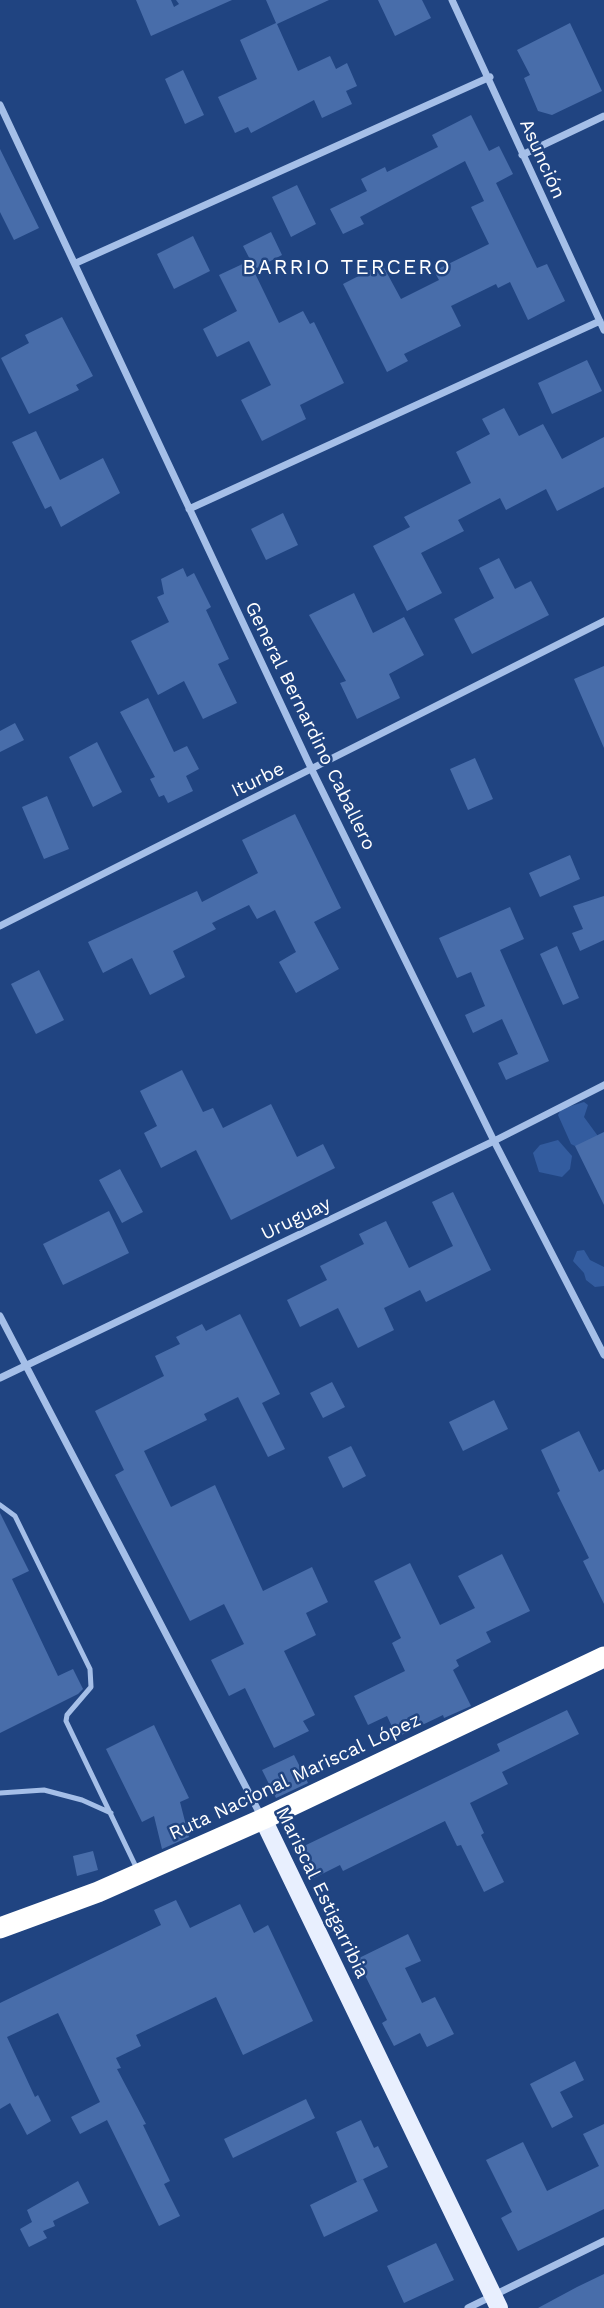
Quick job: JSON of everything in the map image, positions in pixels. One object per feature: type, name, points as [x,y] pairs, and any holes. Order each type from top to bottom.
[{"type":"highway","name":"Ruta Nacional Mariscal López","points":[[3,1928],[262,1819],[604,1657]]},
{"type":"main road","name":"Mariscal Estigarribia","points":[[262,1819],[496,2302]]},
{"type":"street","name":"Asunción","points":[[453,0],[604,330]]},
{"type":"street","points":[[76,264],[490,77]]},
{"type":"street","name":"General Bernardino Caballero","points":[[0,105],[312,771],[494,1141],[604,1355]]},
{"type":"street","points":[[522,155],[604,116]]},
{"type":"street","points":[[188,509],[600,321]]},
{"type":"street","name":"Iturbe","points":[[0,926],[312,771],[604,621]]},
{"type":"street","name":"Uruguay","points":[[0,1378],[494,1141],[604,1084]]},
{"type":"street","name":"Mariscal Estigarribia","points":[[0,1316],[262,1819]]},
{"type":"street","points":[[468,2308],[496,2302],[604,2241]]},
{"type":"lane","points":[[0,1506],[15,1516],[90,1669],[91,1687],[67,1715],[66,1721],[139,1873]]},
{"type":"lane","points":[[0,1793],[44,1790],[82,1800],[111,1813]]},
{"type":"shaded area","points":[[584,1102],[588,1105],[584,1117],[603,1143],[585,1151],[571,1144],[558,1115],[561,1109]]},
{"type":"shaded area","points":[[558,1140],[572,1156],[570,1169],[562,1177],[539,1172],[533,1153],[540,1145]]},
{"type":"shaded area","points":[[584,1250],[590,1260],[604,1267],[604,1286],[595,1287],[586,1280],[584,1273],[573,1261],[577,1251]]},
{"type":"building","points":[[136,0],[171,0],[174,7],[179,4],[176,0],[232,0],[151,36]]},
{"type":"building","points":[[266,0],[329,0],[277,24],[298,71],[330,56],[336,69],[347,63],[357,86],[346,91],[352,104],[322,118],[314,100],[251,133],[248,127],[235,133],[218,97],[257,79],[240,40],[276,23]]},
{"type":"building","points":[[378,0],[422,0],[431,18],[395,36]]},
{"type":"building","points":[[570,23],[602,91],[552,115],[538,111],[524,78],[530,75],[517,50]]},
{"type":"building","points":[[183,70],[204,115],[185,124],[165,79]]},
{"type":"building","points":[[471,115],[489,151],[499,146],[513,174],[496,183],[537,268],[547,264],[565,301],[528,320],[510,282],[498,288],[496,284],[451,306],[461,326],[404,354],[408,361],[387,372],[343,284],[382,264],[401,299],[439,280],[434,271],[489,244],[471,207],[484,201],[465,161],[360,217],[364,224],[343,234],[330,209],[367,191],[361,179],[385,167],[387,172],[438,147],[432,135]]},
{"type":"building","points":[[0,149],[39,228],[14,240],[0,212]]},
{"type":"building","points":[[297,185],[316,224],[291,237],[272,197]]},
{"type":"building","points":[[271,232],[282,255],[255,269],[243,246]]},
{"type":"building","points":[[193,236],[210,271],[174,289],[157,254]]},
{"type":"building","points":[[249,261],[279,323],[303,311],[310,324],[314,322],[344,383],[300,405],[306,419],[262,441],[241,400],[271,385],[249,341],[217,357],[203,329],[237,311],[219,275]]},
{"type":"building","points":[[62,317],[93,376],[76,385],[79,390],[29,414],[1,358],[29,343],[25,335]]},
{"type":"building","points":[[587,360],[602,391],[552,414],[538,383]]},
{"type":"building","points":[[504,408],[519,436],[543,424],[562,459],[604,437],[604,487],[557,511],[546,489],[506,510],[500,498],[458,520],[464,531],[421,553],[442,593],[407,611],[373,546],[410,527],[404,517],[471,483],[456,452],[490,434],[482,419]]},
{"type":"building","points":[[36,431],[60,480],[103,458],[120,493],[61,527],[51,506],[45,509],[12,442]]},
{"type":"building","points":[[283,513],[298,545],[266,560],[251,529]]},
{"type":"building","points":[[499,558],[515,589],[531,581],[549,615],[472,654],[454,619],[494,598],[479,568]]},
{"type":"building","points":[[183,568],[187,577],[194,573],[211,607],[206,610],[229,659],[218,664],[237,703],[203,719],[184,681],[158,695],[131,641],[169,622],[157,597],[164,594],[161,579]]},
{"type":"building","points":[[354,593],[373,633],[404,617],[424,655],[389,674],[400,698],[357,719],[340,683],[346,681],[309,615]]},
{"type":"building","points":[[604,666],[604,748],[574,679]]},
{"type":"building","points":[[148,698],[174,752],[187,746],[199,769],[186,776],[193,791],[168,803],[164,795],[159,797],[150,779],[155,777],[120,712]]},
{"type":"building","points":[[15,723],[24,740],[0,752],[0,731]]},
{"type":"building","points":[[97,742],[122,792],[93,807],[69,757]]},
{"type":"building","points":[[475,758],[493,799],[468,810],[450,769]]},
{"type":"building","points":[[47,796],[69,849],[44,859],[22,807]]},
{"type":"building","points":[[295,814],[341,908],[314,922],[339,969],[296,993],[279,962],[296,952],[275,910],[257,919],[249,905],[212,923],[216,929],[173,951],[185,977],[150,995],[132,958],[103,973],[88,942],[197,891],[202,902],[258,873],[242,840]]},
{"type":"building","points":[[570,855],[580,879],[540,897],[529,873]]},
{"type":"building","points":[[604,896],[604,940],[580,951],[572,933],[583,929],[573,906]]},
{"type":"building","points":[[510,907],[524,939],[500,950],[549,1061],[506,1080],[498,1063],[518,1054],[502,1019],[473,1033],[465,1015],[485,1006],[471,972],[457,978],[439,938]]},
{"type":"building","points":[[557,946],[579,998],[563,1005],[540,954]]},
{"type":"building","points":[[39,970],[64,1020],[36,1034],[11,984]]},
{"type":"building","points":[[182,1070],[203,1112],[213,1108],[223,1128],[271,1104],[297,1157],[323,1144],[335,1168],[231,1220],[196,1150],[161,1168],[144,1133],[157,1126],[140,1091]]},
{"type":"building","points":[[604,1132],[604,1205],[575,1146]]},
{"type":"building","points":[[120,1169],[143,1212],[122,1223],[99,1180]]},
{"type":"building","points":[[453,1192],[491,1270],[426,1302],[420,1290],[384,1308],[394,1330],[358,1348],[338,1308],[300,1327],[287,1300],[327,1280],[320,1266],[364,1244],[359,1234],[386,1221],[409,1268],[453,1246],[432,1202]]},
{"type":"building","points":[[109,1211],[129,1253],[63,1285],[43,1244]]},
{"type":"building","points":[[240,1314],[280,1394],[262,1403],[285,1449],[268,1457],[238,1397],[204,1414],[207,1420],[144,1451],[171,1507],[215,1485],[263,1591],[312,1567],[328,1602],[306,1613],[316,1635],[284,1651],[315,1715],[303,1721],[309,1731],[274,1748],[245,1688],[229,1696],[211,1660],[244,1644],[224,1604],[190,1621],[115,1475],[124,1470],[95,1411],[164,1376],[155,1356],[180,1344],[176,1337],[202,1324],[206,1331]]},
{"type":"building","points":[[332,1382],[345,1407],[323,1418],[310,1393]]},
{"type":"building","points":[[494,1400],[508,1429],[463,1451],[449,1422]]},
{"type":"building","points":[[579,1431],[599,1472],[604,1469],[604,1604],[583,1561],[589,1558],[557,1493],[560,1491],[541,1450]]},
{"type":"building","points":[[351,1446],[366,1476],[343,1488],[328,1457]]},
{"type":"building","points":[[0,1513],[29,1571],[12,1579],[58,1676],[73,1669],[83,1689],[0,1733]]},
{"type":"building","points":[[502,1554],[530,1611],[486,1632],[491,1642],[456,1660],[459,1666],[453,1670],[471,1706],[444,1718],[443,1715],[397,1737],[387,1716],[368,1725],[354,1696],[405,1671],[392,1643],[401,1638],[374,1581],[410,1563],[440,1625],[475,1608],[458,1576]]},
{"type":"building","points":[[567,1710],[579,1734],[502,1772],[508,1784],[470,1803],[484,1833],[481,1835],[504,1882],[484,1892],[461,1845],[457,1846],[445,1821],[343,1871],[340,1865],[314,1878],[300,1848],[500,1751],[497,1744]]},
{"type":"building","points":[[154,1725],[189,1798],[180,1802],[189,1837],[162,1849],[154,1816],[142,1822],[106,1749]]},
{"type":"building","points":[[294,1755],[308,1783],[276,1798],[262,1770]]},
{"type":"building","points":[[93,1851],[98,1870],[77,1876],[73,1856]]},
{"type":"building","points":[[176,1900],[190,1928],[240,1904],[254,1933],[268,1925],[313,2021],[243,2055],[216,1997],[136,2035],[141,2046],[116,2058],[121,2068],[117,2069],[146,2124],[143,2125],[170,2181],[164,2184],[180,2216],[159,2226],[107,2120],[80,2134],[71,2117],[100,2102],[58,2013],[7,2037],[35,2097],[38,2095],[51,2121],[27,2135],[10,2103],[0,2109],[0,2003],[161,1925],[154,1910]]},
{"type":"building","points":[[408,1934],[421,1961],[405,1968],[422,2003],[435,1997],[454,2034],[427,2047],[420,2033],[394,2046],[382,2023],[387,2020],[357,1959]]},
{"type":"building","points":[[575,2061],[584,2080],[560,2092],[573,2117],[552,2128],[530,2084]]},
{"type":"building","points":[[306,2099],[315,2118],[233,2158],[224,2139]]},
{"type":"building","points":[[361,2120],[374,2148],[378,2146],[388,2167],[357,2182],[336,2132]]},
{"type":"building","points":[[604,2124],[604,2209],[518,2251],[501,2218],[512,2212],[486,2160],[523,2142],[547,2191],[599,2166],[583,2134]]},
{"type":"building","points":[[363,2179],[378,2211],[324,2237],[310,2205]]},
{"type":"building","points":[[78,2181],[89,2203],[53,2221],[55,2226],[43,2231],[47,2238],[29,2247],[20,2229],[32,2222],[27,2210]]},
{"type":"building","points":[[436,2243],[454,2280],[404,2303],[387,2266]]},
{"type":"building","points":[[604,2274],[604,2308],[538,2308],[577,2287]]},
{"type":"district","name":"BARRIO TERCERO","points":[[347,268]]}]
